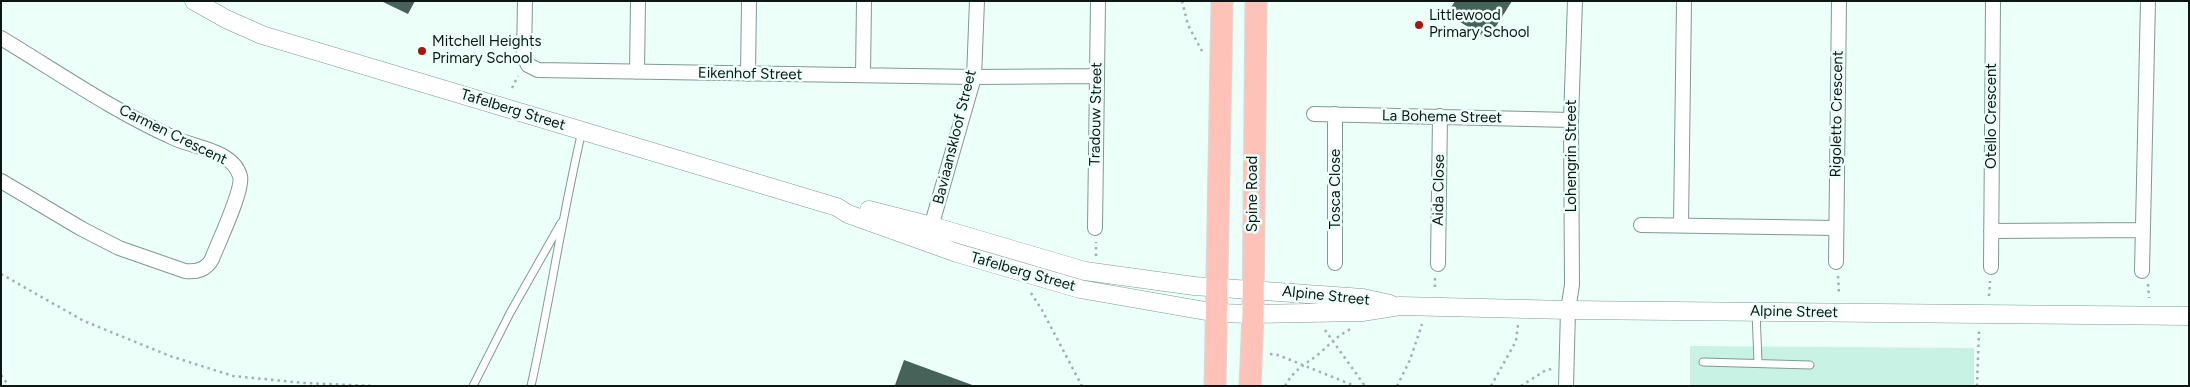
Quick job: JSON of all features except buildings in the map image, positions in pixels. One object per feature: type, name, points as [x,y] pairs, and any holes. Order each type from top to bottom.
[{"type":"main road","points":[[1215,386],[1222,1]]},
{"type":"main road","name":"Spine Road","points":[[1250,386],[1253,314],[1256,1]]},
{"type":"street","name":"Tafelberg Street","points":[[194,1],[226,19],[262,35],[837,207],[851,205],[929,233],[1085,271],[1217,287],[1252,289]]},
{"type":"street","name":"Eikenhof Street","points":[[525,1],[524,58],[528,65],[538,70],[974,77],[1097,76]]},
{"type":"street","points":[[637,72],[638,1]]},
{"type":"street","points":[[748,74],[749,1]]},
{"type":"street","points":[[863,75],[864,1]]},
{"type":"street","name":"Baviaanskloof Street","points":[[929,233],[974,77],[976,1]]},
{"type":"street","name":"Tradouw Street","points":[[1095,233],[1098,1]]},
{"type":"street","name":"Lohengrin Street","points":[[1566,386],[1568,310],[1572,285],[1571,120],[1575,1]]},
{"type":"street","points":[[1681,225],[1684,1]]},
{"type":"street","name":"Rigoletto Crescent","points":[[1837,265],[1839,1]]},
{"type":"street","name":"Otello Crescent","points":[[1991,267],[1993,1]]},
{"type":"street","points":[[2142,271],[2148,1]]},
{"type":"street","name":"Carmen Crescent","points":[[1,38],[134,119],[229,160],[238,170],[241,179],[238,192],[212,259],[209,265],[195,272],[185,271],[119,248],[82,229],[1,181]]},
{"type":"street","name":"La Boheme Street","points":[[1314,114],[1571,120]]},
{"type":"street","name":"Tosca Close","points":[[1335,114],[1335,263]]},
{"type":"street","name":"Aida Close","points":[[1438,264],[1440,116]]},
{"type":"street","points":[[1641,225],[1836,228]]},
{"type":"street","points":[[1991,231],[2143,230]]},
{"type":"street","name":"Tafelberg Street","points":[[929,233],[957,253],[1080,289],[1216,313],[1253,314]]},
{"type":"street","name":"Alpine Street","points":[[1252,289],[1363,298],[1400,306]]},
{"type":"street","name":"Alpine Street","points":[[1253,314],[1362,312],[1400,306],[1568,310],[2189,316]]},
{"type":"lane","points":[[531,386],[582,131]]},
{"type":"lane","points":[[473,386],[510,312],[564,218]]},
{"type":"lane","points":[[1756,311],[1758,362]]},
{"type":"lane","points":[[1703,362],[1758,362],[1810,365]]},
{"type":"path","points":[[1182,1],[1188,25],[1206,57]]},
{"type":"path","points":[[1095,233],[1096,263]]},
{"type":"path","points":[[1837,265],[1839,293]]},
{"type":"path","points":[[1,274],[84,321],[170,356],[233,376],[374,386]]},
{"type":"path","points":[[1029,290],[1042,310],[1082,386]]},
{"type":"path","points":[[1322,323],[1364,386]]},
{"type":"path","points":[[1397,386],[1410,360],[1422,324]]},
{"type":"path","points":[[1490,386],[1516,342],[1518,325]]},
{"type":"path","points":[[1285,386],[1301,365],[1318,355],[1341,333],[1353,328]]},
{"type":"path","points":[[1977,386],[1979,330]]},
{"type":"path","points":[[1268,354],[1278,355],[1355,386]]},
{"type":"path","points":[[1521,386],[1546,370],[1553,369]]},
{"type":"path","points":[[1,374],[9,386]]},
{"type":"green space","points":[[1690,346],[1974,348],[1974,386],[1690,386]]},
{"type":"place","name":"Littlewood Primary School","points":[[1419,25]]},
{"type":"place","name":"Mitchell Heights Primary School","points":[[422,51]]}]
